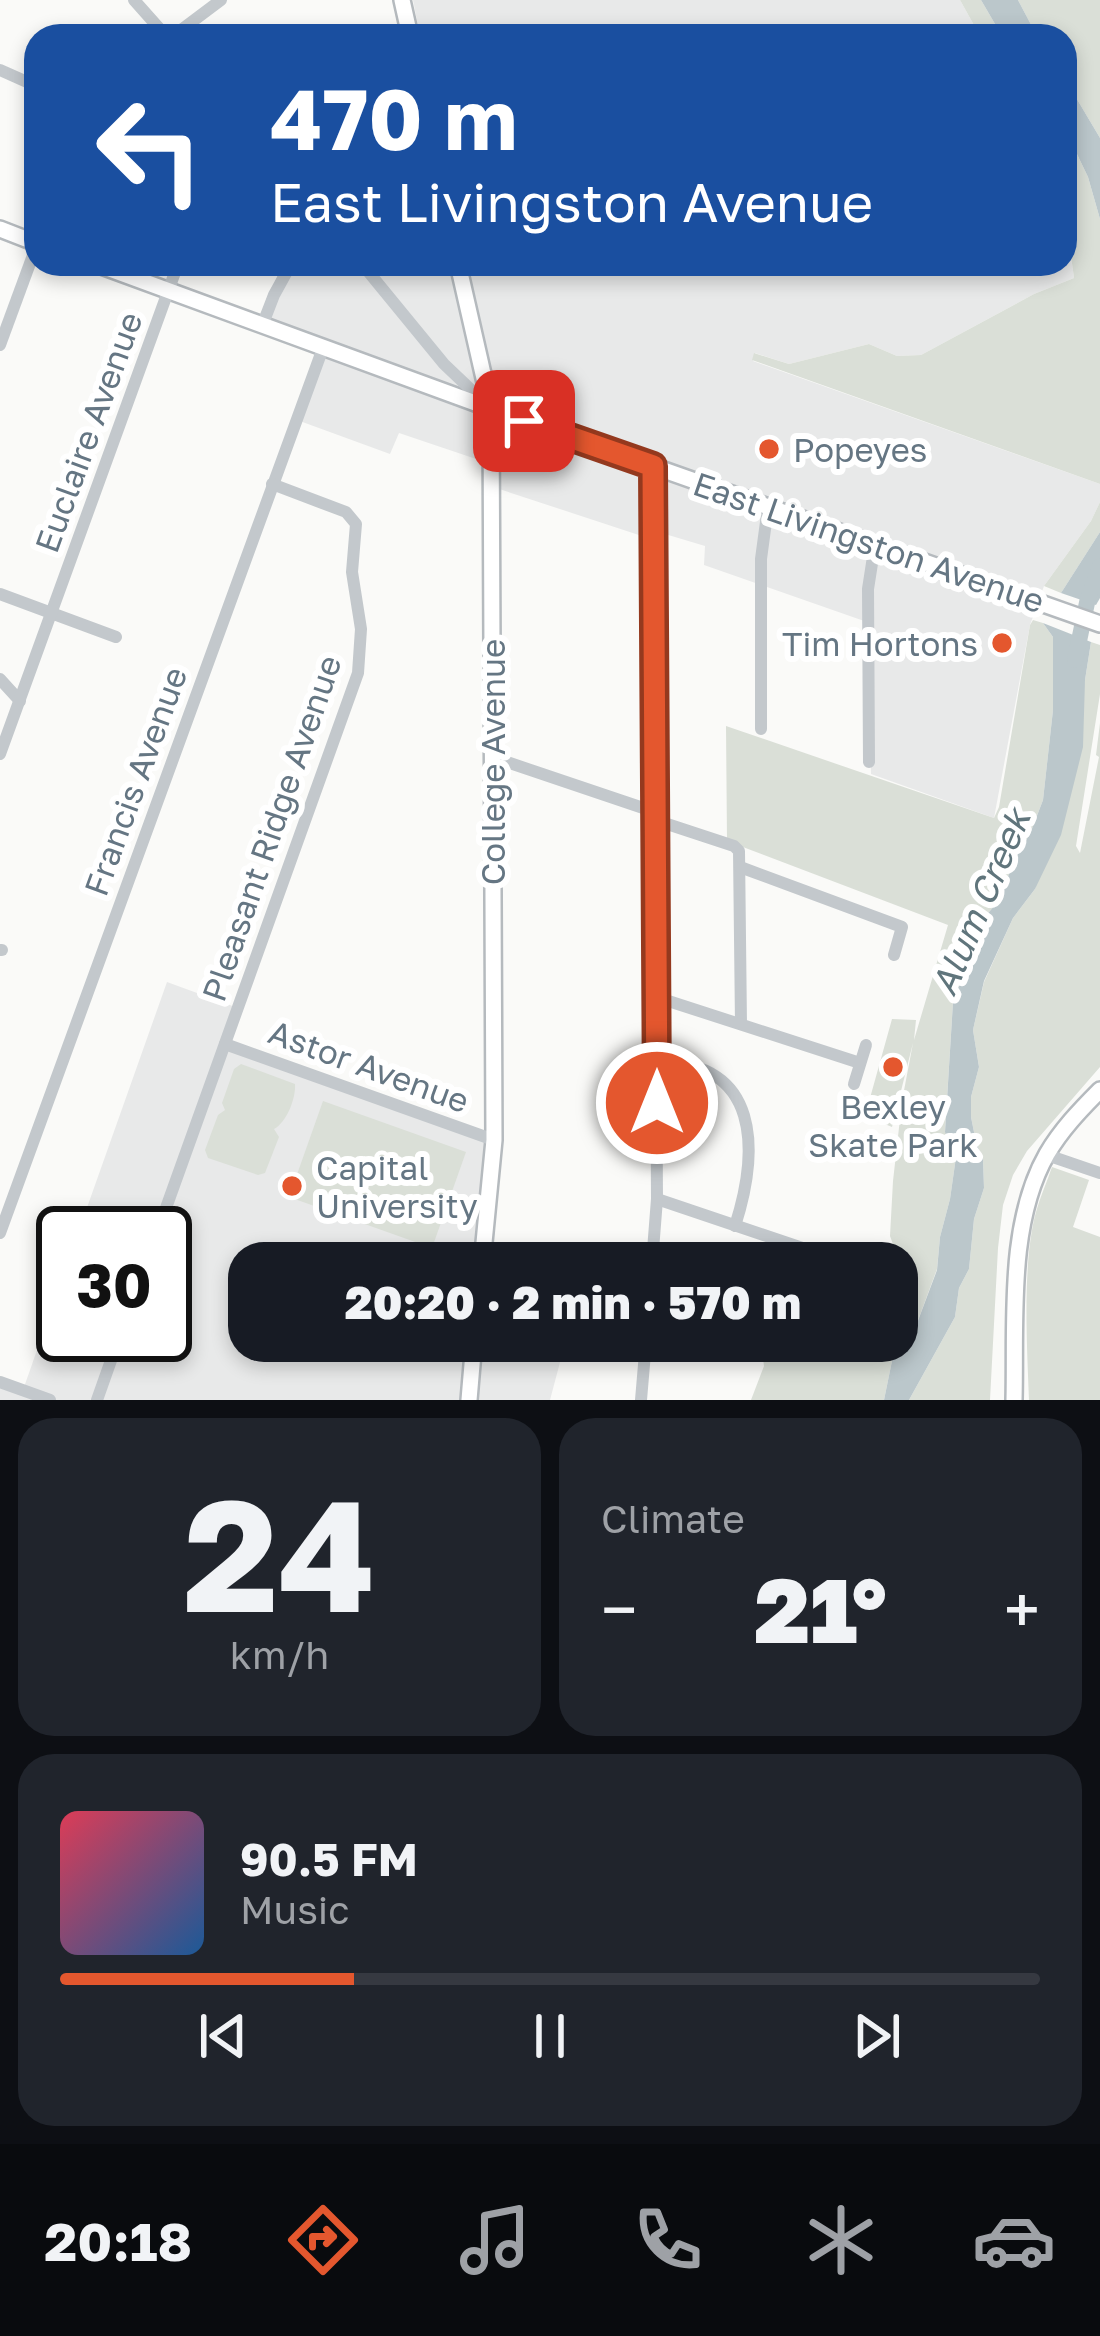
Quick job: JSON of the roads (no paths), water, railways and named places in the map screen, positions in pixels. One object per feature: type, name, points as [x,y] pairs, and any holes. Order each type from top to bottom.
[{"type":"main road","name":"East Livingston Avenue","points":[[128,276],[1100,624]]},
{"type":"main road","name":"College Avenue","points":[[461,276],[491,409],[494,1140],[484,1242]]},
{"type":"main road","points":[[1014,1400],[1018,1256],[1030,1198],[1046,1155],[1077,1112],[1100,1090]]},
{"type":"main road","points":[[469,1400],[472,1362]]},
{"type":"street","points":[[134,0],[157,24]]},
{"type":"street","points":[[186,24],[221,0]]},
{"type":"street","points":[[0,345],[25,276]]},
{"type":"street","name":"Euclaire Avenue","points":[[0,754],[174,276]]},
{"type":"street","points":[[262,326],[284,276]]},
{"type":"street","points":[[372,276],[444,364],[491,409]]},
{"type":"street","name":"Francis Avenue","points":[[0,1233],[323,348]]},
{"type":"street","points":[[653,466],[654,1242]]},
{"type":"street","name":"Pleasant Ridge Avenue","points":[[167,1206],[351,697],[361,652],[352,572],[356,524],[346,512],[272,484]]},
{"type":"street","points":[[761,729],[761,559],[768,506]]},
{"type":"street","points":[[868,763],[868,590],[875,544]]},
{"type":"street","points":[[0,594],[116,637]]},
{"type":"street","points":[[0,679],[20,701]]},
{"type":"street","points":[[492,757],[740,851],[741,1024]]},
{"type":"street","points":[[740,867],[902,927],[894,955]]},
{"type":"street","points":[[656,997],[860,1063]]},
{"type":"street","name":"Astor Avenue","points":[[225,1044],[494,1140]]},
{"type":"street","points":[[854,1084],[866,1045]]},
{"type":"street","points":[[657,1062],[692,1066],[710,1074],[739,1103],[750,1141],[748,1174],[735,1226]]},
{"type":"street","points":[[1046,1155],[1100,1173]]},
{"type":"street","points":[[657,1199],[783,1242]]},
{"type":"street","points":[[97,1400],[110,1362]]},
{"type":"street","points":[[641,1400],[644,1362]]},
{"type":"street","points":[[0,1382],[50,1400]]},
{"type":"waterway","name":"Alum Creek","points":[[1075,660],[1100,566]]},
{"type":"place","name":"Popeyes","points":[[769,449]]},
{"type":"place","name":"Tim Hortons","points":[[1002,643]]},
{"type":"place","name":"Bexley Skate Park","points":[[893,1067]]},
{"type":"place","name":"Capital University","points":[[292,1186]]}]
